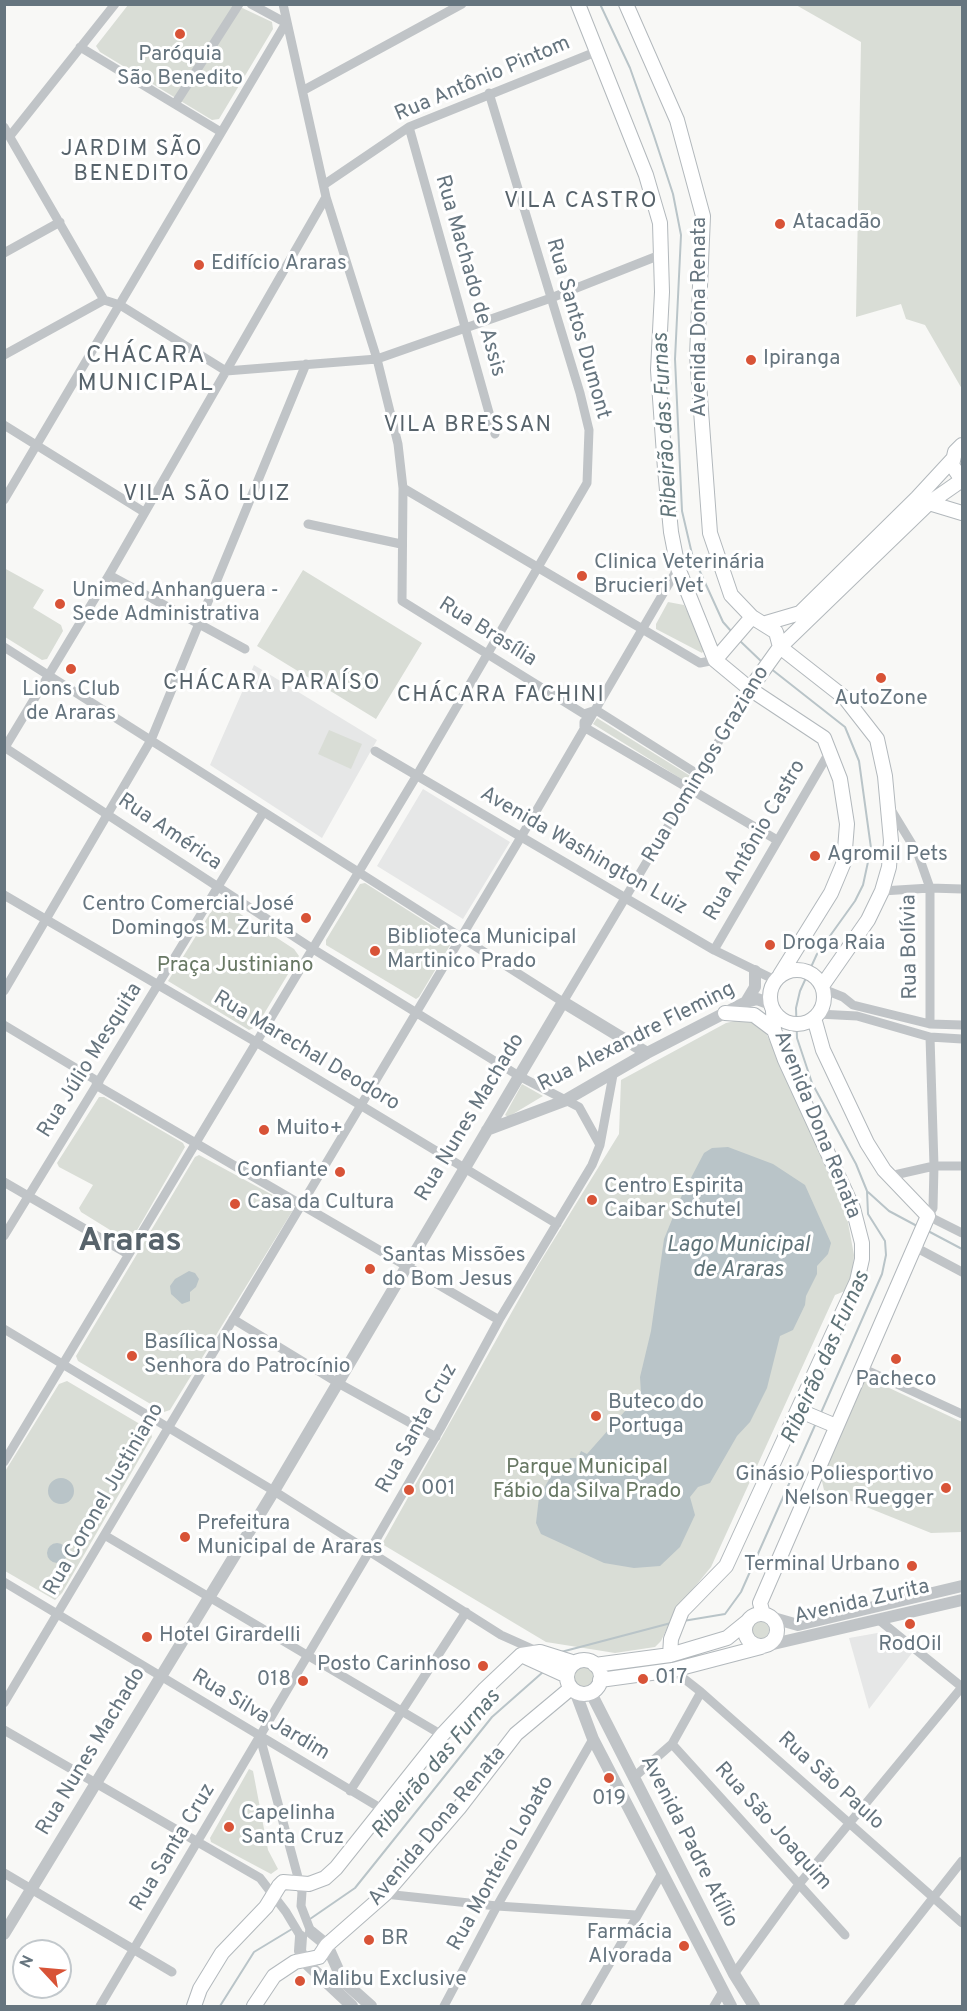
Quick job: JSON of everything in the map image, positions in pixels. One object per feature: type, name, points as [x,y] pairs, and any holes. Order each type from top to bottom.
[{"type":"main road","name":"Avenida Dona Renata","points":[[579,4],[646,175],[660,223],[658,370],[666,479],[678,568],[715,660],[750,688],[824,738],[840,779],[847,824],[843,862],[831,893],[778,978]]},
{"type":"main road","name":"Avenida Dona Renata","points":[[626,4],[674,112],[703,216],[697,356],[710,532],[731,595],[752,617],[765,623]]},
{"type":"main road","points":[[765,623],[800,613],[917,498],[963,445]]},
{"type":"main road","points":[[953,459],[954,471],[963,480]]},
{"type":"main road","name":"Rua Domingos Graziano","points":[[750,688],[780,648],[929,503],[963,480]]},
{"type":"main road","points":[[929,503],[963,513]]},
{"type":"main road","name":"Rua Domingos Graziano","points":[[715,660],[752,617]]},
{"type":"main road","points":[[765,623],[776,632],[780,648],[844,698],[872,732],[883,767],[890,808],[889,867],[882,891],[868,921],[821,984],[823,1007],[812,1019],[787,1023],[772,1007],[770,994],[778,978],[788,971],[804,970],[821,984]]},
{"type":"main road","name":"Avenida Dona Renata","points":[[670,1655],[671,1639],[682,1611],[726,1566],[804,1413],[857,1281],[862,1243],[844,1185],[784,1060],[774,1030],[772,1007]]},
{"type":"main road","points":[[725,1013],[740,1012],[754,1015],[774,1030]]},
{"type":"main road","points":[[194,2007],[200,1989],[222,1953],[266,1907],[283,1882],[309,1884],[325,1878],[336,1868],[442,1735],[484,1689],[521,1654],[540,1652],[575,1663],[586,1661],[595,1665],[670,1655],[727,1638],[765,1611],[832,1424],[862,1368],[928,1216],[890,1176],[867,1143],[823,1050],[812,1019]]},
{"type":"main road","points":[[804,1413],[832,1424]]},
{"type":"main road","points":[[521,1654],[571,1685],[591,1693],[600,1680],[673,1670],[765,1646],[778,1631],[765,1611]]},
{"type":"main road","points":[[748,1621],[746,1635],[752,1644],[765,1646]]},
{"type":"main road","points":[[571,1685],[575,1663]]},
{"type":"main road","points":[[595,1665],[600,1680]]},
{"type":"main road","name":"Avenida Dona Renata","points":[[254,2007],[274,1976],[295,1962],[306,1962],[319,1957],[327,1945],[385,1894],[459,1808],[516,1734],[571,1685]]},
{"type":"street","points":[[9,141],[115,4]]},
{"type":"street","points":[[175,104],[239,4]]},
{"type":"street","points":[[251,4],[286,23]]},
{"type":"street","points":[[283,4],[325,184],[326,197],[377,359],[398,444],[403,488],[401,544],[308,524]]},
{"type":"street","points":[[304,90],[462,4]]},
{"type":"street","points":[[4,500],[286,23]]},
{"type":"street","points":[[80,47],[221,132]]},
{"type":"street","name":"Rua Antônio Pintom","points":[[325,184],[409,128],[489,93],[598,51]]},
{"type":"street","name":"Rua Santos Dumont","points":[[4,1462],[417,776],[587,483],[589,430],[489,93]]},
{"type":"street","points":[[4,127],[9,141],[60,222],[104,300],[120,305],[226,371],[377,359],[551,298],[660,255]]},
{"type":"street","name":"Rua Machado de Assis","points":[[409,128],[495,434]]},
{"type":"street","points":[[5,748],[109,575],[326,197]]},
{"type":"street","points":[[4,253],[60,222]]},
{"type":"street","points":[[4,355],[104,300]]},
{"type":"street","points":[[4,991],[151,740],[306,364]]},
{"type":"street","points":[[4,425],[144,512]]},
{"type":"street","points":[[403,488],[642,631],[700,663],[715,660]]},
{"type":"street","name":"Rua Brasília","points":[[401,544],[402,601],[584,714]]},
{"type":"street","name":"Rua Coronel Justiniano","points":[[4,1703],[60,1615],[167,1427],[462,938],[678,568]]},
{"type":"street","points":[[109,575],[245,649]]},
{"type":"street","points":[[4,646],[263,813],[647,1053]]},
{"type":"street","name":"Rua Domingos Graziano","points":[[563,1002],[750,688]]},
{"type":"street","points":[[699,775],[596,710],[584,714],[584,727],[777,840]]},
{"type":"street","name":"Rua América","points":[[5,748],[313,949],[519,1076],[579,1107],[600,1145]]},
{"type":"street","name":"Avenida Washington Luiz","points":[[375,751],[714,950],[755,971],[778,978]]},
{"type":"street","name":"Rua Antônio Castro","points":[[714,950],[830,751]]},
{"type":"street","name":"Rua Bolívia","points":[[890,808],[918,854],[930,888],[930,1024]]},
{"type":"street","name":"Rua Júlio Mesquita","points":[[4,1236],[263,813]]},
{"type":"street","points":[[882,891],[930,888],[963,889]]},
{"type":"street","name":"Rua Marechal Deodoro","points":[[4,895],[256,1042],[557,1224]]},
{"type":"street","points":[[746,1002],[755,987],[755,971]]},
{"type":"street","points":[[821,984],[854,1005],[930,1024],[963,1025]]},
{"type":"street","name":"Rua Alexandre Fleming","points":[[487,1130],[564,1101],[613,1075],[647,1053],[746,1002],[757,999],[772,1007]]},
{"type":"street","name":"Rua Nunes Machado","points":[[4,1934],[274,1491],[563,1002]]},
{"type":"street","points":[[812,1019],[856,1016],[930,1038],[963,1038]]},
{"type":"street","points":[[4,1025],[97,1083],[499,1320]]},
{"type":"street","points":[[930,1038],[934,1166],[933,1208],[928,1216],[963,1233]]},
{"type":"street","name":"Rua Santa Cruz","points":[[100,2007],[370,1550],[436,1437],[499,1320],[592,1165],[600,1145],[613,1075]]},
{"type":"street","points":[[890,1176],[934,1166],[963,1166]]},
{"type":"street","points":[[4,1182],[128,1254]]},
{"type":"street","points":[[915,1247],[963,1272]]},
{"type":"street","points":[[233,1319],[338,1383],[436,1437]]},
{"type":"street","points":[[4,1329],[370,1550],[501,1635],[540,1652]]},
{"type":"street","points":[[862,1368],[963,1414]]},
{"type":"street","points":[[106,1536],[442,1735]]},
{"type":"street","name":"Rua Silva Jardim","points":[[4,1582],[382,1809]]},
{"type":"street","name":"Avenida Zurita","points":[[765,1611],[798,1625],[963,1586]]},
{"type":"street","name":"Avenida Zurita","points":[[765,1646],[963,1600]]},
{"type":"street","points":[[350,1791],[466,1612]]},
{"type":"street","points":[[734,1974],[800,1883],[962,1687],[879,1620]]},
{"type":"street","points":[[501,1635],[521,1654]]},
{"type":"street","name":"Rua São Paulo","points":[[673,1670],[701,1692],[963,1923]]},
{"type":"street","name":"Avenida Padre Atílio","points":[[571,1685],[593,1739],[731,2007]]},
{"type":"street","points":[[633,1778],[672,1744],[701,1692]]},
{"type":"street","name":"Avenida Padre Atílio","points":[[591,1693],[734,1974],[754,2007]]},
{"type":"street","points":[[593,1739],[605,1722]]},
{"type":"street","points":[[4,1730],[260,1878],[305,1934],[327,1945],[343,1981],[371,2007]]},
{"type":"street","points":[[260,1737],[302,1892],[301,1906],[305,1934],[300,1951],[306,1962],[352,2007]]},
{"type":"street","name":"Rua Monteiro Lobato","points":[[444,2007],[497,1906],[593,1739]]},
{"type":"street","name":"Rua São Joaquim","points":[[672,1744],[845,1935]]},
{"type":"street","points":[[848,2007],[963,1861]]},
{"type":"street","points":[[4,1873],[172,1972]]},
{"type":"street","points":[[585,2007],[662,1873]]},
{"type":"street","points":[[385,1894],[497,1906],[636,1915]]},
{"type":"street","points":[[714,2007],[723,1991]]},
{"type":"shaded area","points":[[254,665],[377,740],[322,838],[210,765]]},
{"type":"shaded area","points":[[423,789],[510,842],[463,919],[377,866]]},
{"type":"shaded area","points":[[883,1632],[912,1653],[869,1709],[849,1638]]},
{"type":"green space","points":[[128,5],[236,5],[272,22],[273,29],[219,119],[212,120],[100,52],[96,46]]},
{"type":"green space","points":[[796,5],[962,5],[962,389],[925,325],[906,319],[901,304],[856,317],[861,42]]},
{"type":"green space","points":[[4,568],[44,590],[33,608],[61,625],[63,631],[47,659],[42,660],[5,637]]},
{"type":"green space","points":[[303,570],[422,643],[376,719],[257,646]]},
{"type":"green space","points":[[668,602],[684,605],[705,648],[702,653],[656,629],[656,624]]},
{"type":"green space","points":[[597,718],[692,777],[688,783],[593,724]]},
{"type":"green space","points":[[329,730],[362,744],[351,769],[318,754]]},
{"type":"green space","points":[[365,883],[450,937],[452,942],[416,999],[326,945],[326,940],[360,884]]},
{"type":"green space","name":"Praça Justiniano","points":[[217,902],[222,902],[294,949],[299,956],[256,1027],[249,1030],[168,981]]},
{"type":"green space","name":"Parque Municipal Fábio da Silva Prado","points":[[743,1019],[759,1023],[766,1033],[822,1150],[844,1201],[854,1255],[853,1273],[845,1291],[835,1295],[711,1567],[675,1611],[661,1641],[655,1647],[615,1653],[546,1642],[382,1544],[537,1267],[619,1134],[621,1080],[726,1023]]},
{"type":"green space","points":[[522,1084],[543,1096],[508,1117],[505,1115]]},
{"type":"green space","points":[[99,1097],[104,1097],[183,1143],[185,1147],[136,1232],[123,1238],[81,1212],[79,1208],[93,1185],[59,1167],[57,1163]]},
{"type":"green space","points":[[199,1155],[291,1205],[293,1210],[170,1410],[164,1412],[78,1361],[76,1356],[195,1157]]},
{"type":"green space","points":[[870,1379],[962,1422],[962,1532],[931,1533],[824,1490],[821,1477],[862,1383]]},
{"type":"green space","points":[[67,1381],[150,1430],[152,1437],[62,1593],[55,1600],[5,1571],[4,1473],[59,1384]]},
{"type":"green space","points":[[760,1621],[766,1624],[769,1630],[766,1636],[760,1639],[754,1636],[751,1630],[754,1624]]},
{"type":"green space","points":[[584,1667],[591,1670],[594,1677],[591,1684],[584,1687],[577,1684],[574,1677],[577,1670]]},
{"type":"green space","points":[[249,1769],[253,1771],[268,1850],[278,1869],[271,1874],[211,1842],[210,1838]]},
{"type":"water","name":"Lago Municipal de Araras","points":[[728,1147],[773,1164],[805,1185],[831,1243],[828,1254],[817,1266],[817,1274],[793,1330],[780,1336],[767,1388],[750,1422],[737,1436],[710,1483],[698,1487],[690,1497],[695,1515],[680,1547],[660,1566],[634,1568],[604,1563],[541,1534],[536,1523],[539,1497],[551,1476],[562,1472],[562,1465],[568,1463],[570,1458],[578,1458],[581,1451],[587,1454],[641,1393],[640,1377],[651,1331],[664,1239],[682,1195],[704,1153],[712,1148]]},
{"type":"water","points":[[189,1271],[195,1273],[199,1279],[196,1287],[190,1292],[190,1301],[182,1304],[171,1294],[170,1286],[175,1279]]},
{"type":"water","points":[[61,1478],[70,1482],[74,1491],[70,1500],[61,1504],[52,1500],[48,1491],[52,1482]]},
{"type":"water","points":[[57,1543],[64,1546],[67,1553],[64,1560],[57,1563],[50,1560],[47,1553],[50,1546]]},
{"type":"waterway","name":"Ribeirão das Furnas","points":[[600,4],[630,68],[673,194],[681,235],[675,359],[682,511],[692,554],[723,622],[731,631]]},
{"type":"waterway","name":"Ribeirão das Furnas","points":[[739,640],[763,663]]},
{"type":"waterway","name":"Ribeirão das Furnas","points":[[770,668],[845,727],[859,761],[871,848],[863,885],[855,901],[817,954],[800,991],[796,1008],[797,1038],[812,1083],[856,1164],[867,1191],[868,1214],[885,1241],[886,1255],[882,1274],[820,1415]]},
{"type":"waterway","name":"Ribeirão das Furnas","points":[[868,1192],[889,1211],[917,1226]]},
{"type":"waterway","name":"Ribeirão das Furnas","points":[[928,1231],[962,1249]]},
{"type":"waterway","name":"Ribeirão das Furnas","points":[[683,1621],[725,1614],[741,1592],[816,1423]]},
{"type":"waterway","name":"Ribeirão das Furnas","points":[[561,1652],[671,1623]]},
{"type":"waterway","name":"Ribeirão das Furnas","points":[[310,1919],[355,1888],[492,1717],[543,1672]]},
{"type":"waterway","name":"Ribeirão das Furnas","points":[[220,2006],[254,1952],[292,1929]]},
{"type":"place","name":"Paróquia São Benedito","points":[[180,34]]},
{"type":"place","name":"Atacadão","points":[[780,224]]},
{"type":"place","name":"Edifício Araras","points":[[199,265]]},
{"type":"place","name":"Ipiranga","points":[[751,360]]},
{"type":"place","name":"Clinica Veterinária Brucieri Vet","points":[[582,576]]},
{"type":"place","name":"Unimed Anhanguera - Sede Administrativa","points":[[60,604]]},
{"type":"place","name":"Lions Club de Araras","points":[[71,669]]},
{"type":"place","name":"AutoZone","points":[[881,678]]},
{"type":"place","name":"Agromil Pets","points":[[815,856]]},
{"type":"place","name":"Centro Comercial José Domingos M. Zurita","points":[[306,918]]},
{"type":"place","name":"Droga Raia","points":[[770,945]]},
{"type":"place","name":"Biblioteca Municipal Martinico Prado","points":[[375,951]]},
{"type":"place","name":"Muito+","points":[[264,1130]]},
{"type":"place","name":"Confiante","points":[[340,1172]]},
{"type":"place","name":"Centro Espirita Caibar Schutel","points":[[592,1200]]},
{"type":"place","name":"Casa da Cultura","points":[[235,1204]]},
{"type":"place","name":"Santas Missões do Bom Jesus","points":[[370,1269]]},
{"type":"place","name":"Basílica Nossa Senhora do Patrocínio","points":[[132,1356]]},
{"type":"place","name":"Pacheco","points":[[896,1359]]},
{"type":"place","name":"Buteco do Portuga","points":[[596,1416]]},
{"type":"place","name":"Ginásio Poliesportivo Nelson Ruegger","points":[[946,1488]]},
{"type":"place","name":"001","points":[[409,1490]]},
{"type":"place","name":"Prefeitura Municipal de Araras","points":[[185,1537]]},
{"type":"place","name":"Terminal Urbano","points":[[912,1566]]},
{"type":"place","name":"RodOil","points":[[910,1624]]},
{"type":"place","name":"Hotel Girardelli","points":[[147,1637]]},
{"type":"place","name":"Posto Carinhoso","points":[[483,1666]]},
{"type":"place","name":"017","points":[[643,1679]]},
{"type":"place","name":"018","points":[[303,1681]]},
{"type":"place","name":"019","points":[[609,1778]]},
{"type":"place","name":"Capelinha Santa Cruz","points":[[229,1827]]},
{"type":"place","name":"BR","points":[[369,1940]]},
{"type":"place","name":"Farmácia Alvorada","points":[[684,1946]]},
{"type":"place","name":"Malibu Exclusive","points":[[300,1981]]},
{"type":"district","name":"JARDIM SÃO BENEDITO","points":[[132,164]]},
{"type":"district","name":"VILA CASTRO","points":[[581,203]]},
{"type":"district","name":"CHÁCARA MUNICIPAL","points":[[146,371]]},
{"type":"district","name":"VILA BRESSAN","points":[[468,427]]},
{"type":"district","name":"VILA SÃO LUIZ","points":[[207,496]]},
{"type":"district","name":"CHÁCARA PARAÍSO","points":[[272,685]]},
{"type":"district","name":"CHÁCARA FACHINI","points":[[501,697]]},
{"type":"district","name":"Araras","points":[[130,1243]]}]
